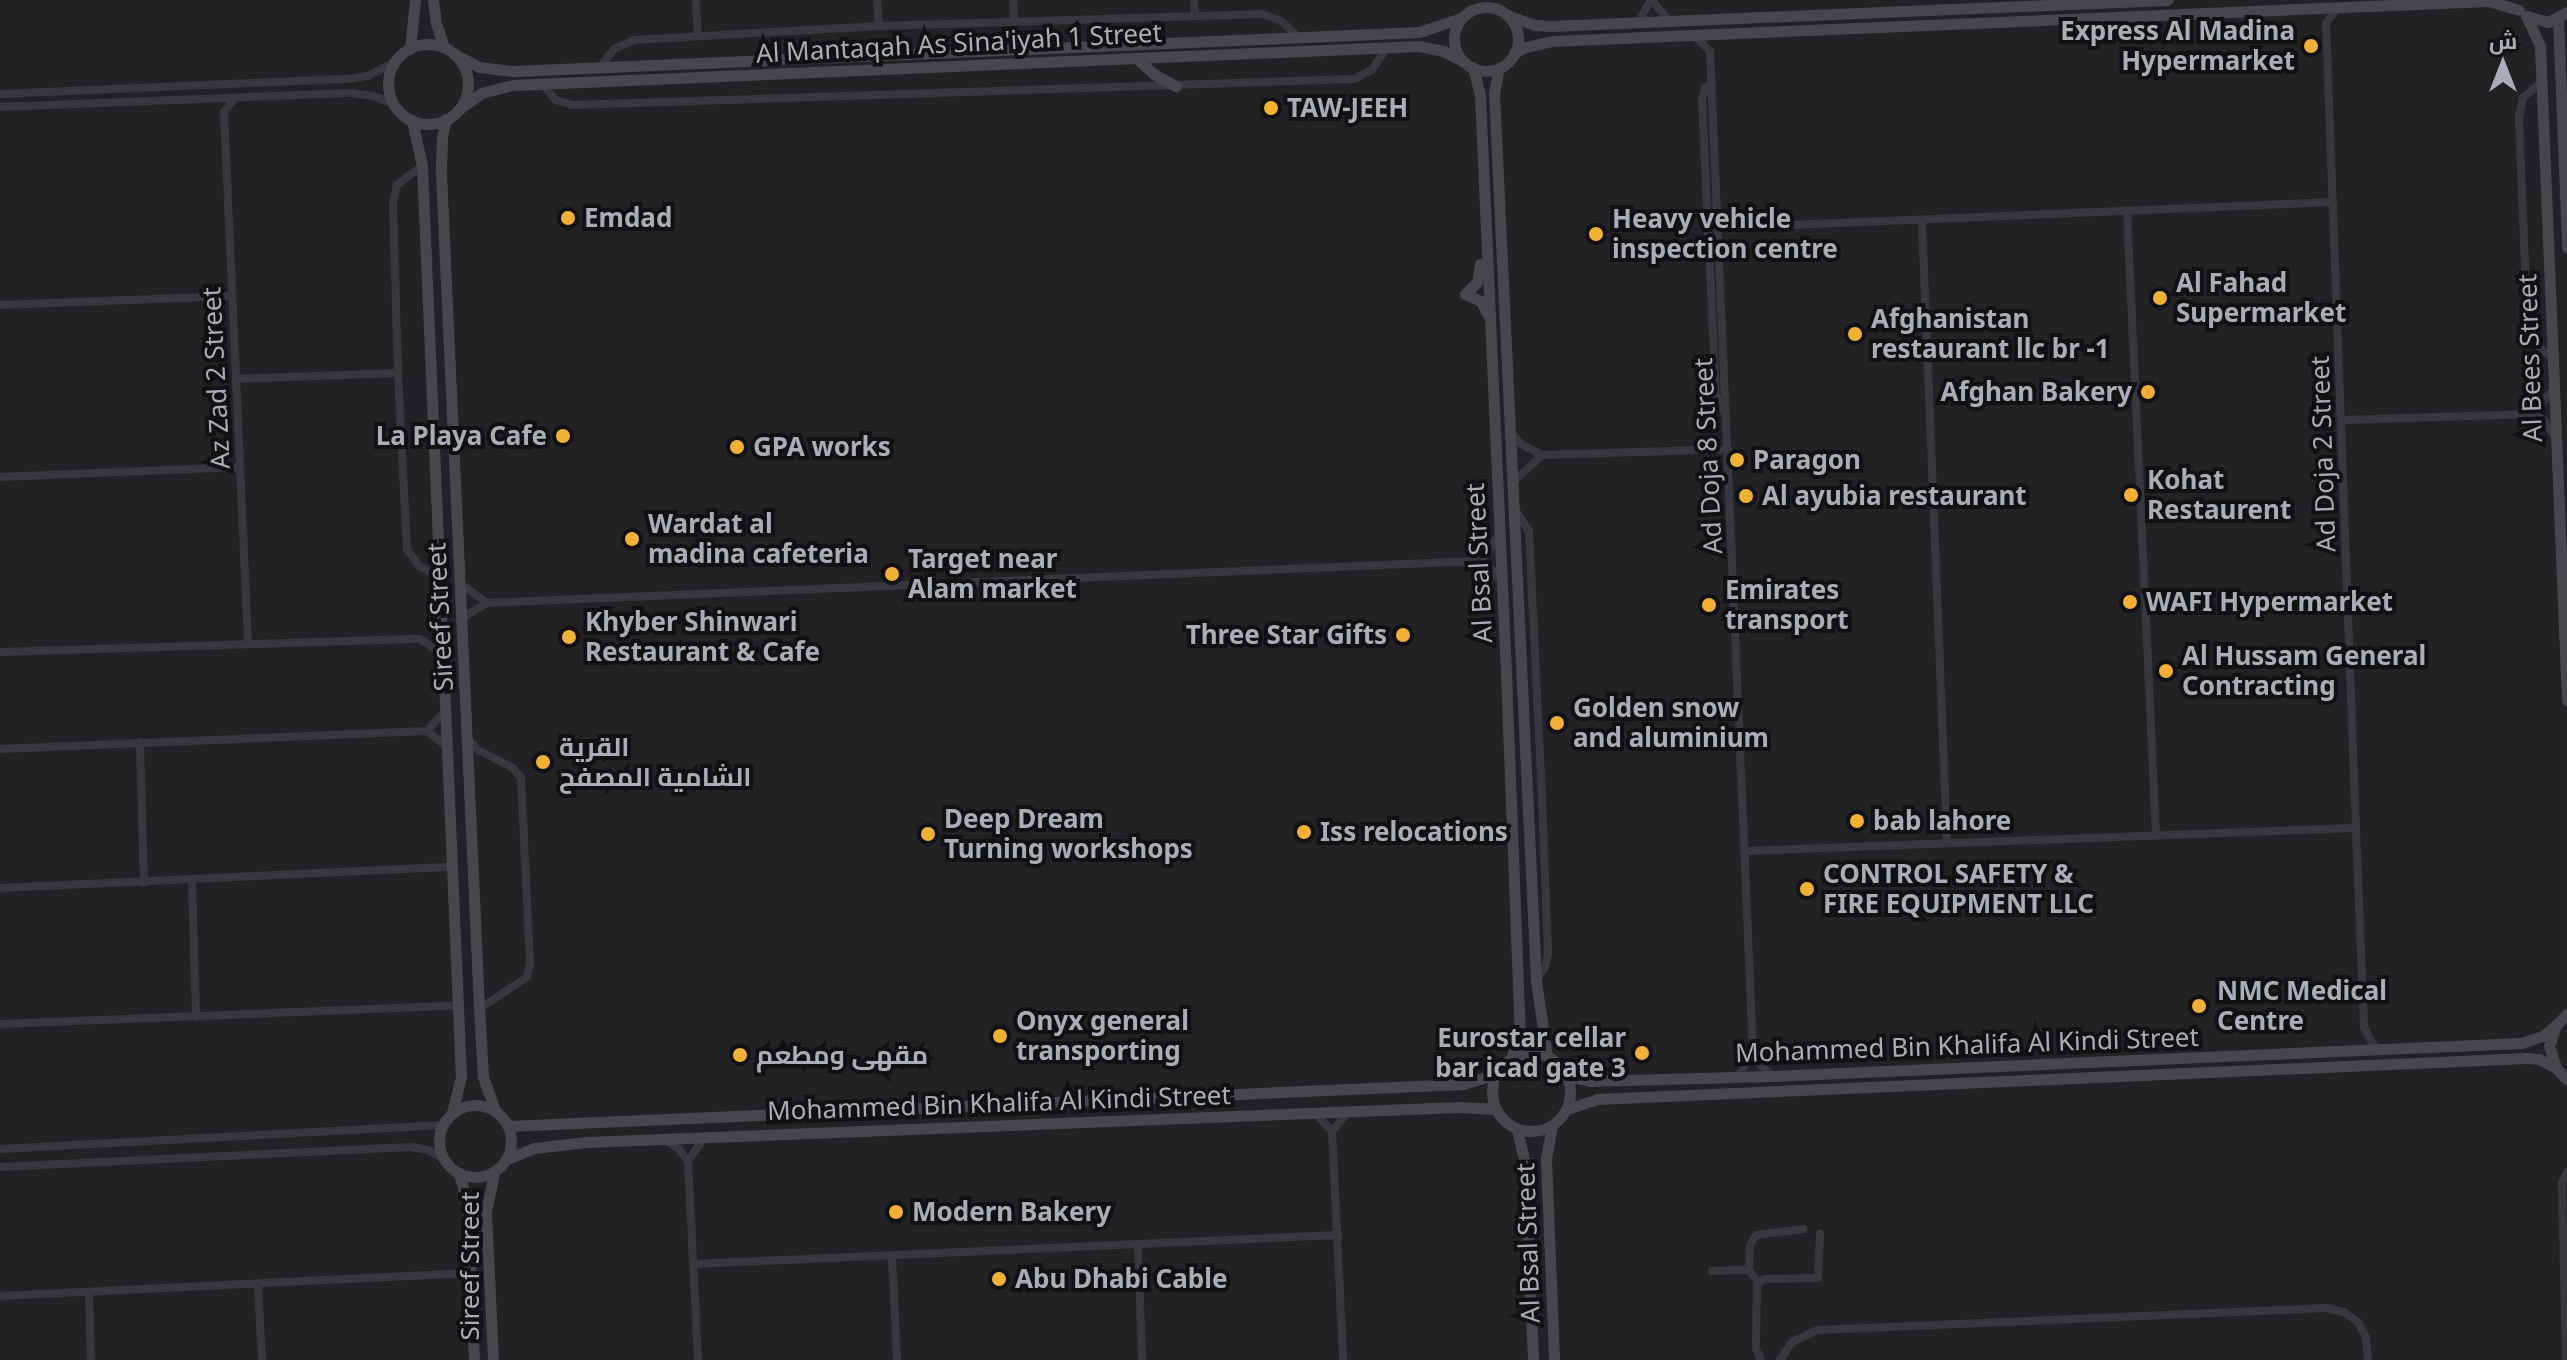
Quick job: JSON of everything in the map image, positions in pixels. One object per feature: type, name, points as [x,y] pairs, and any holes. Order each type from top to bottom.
[{"type":"street","points":[[410,49],[415,0]]},
{"type":"street","points":[[0,107],[360,93],[394,104],[412,120],[435,123],[458,110],[465,99],[467,75],[449,50],[436,23],[433,0]]},
{"type":"street","points":[[696,0],[698,35]]},
{"type":"street","points":[[877,0],[879,26]]},
{"type":"street","points":[[1013,0],[1014,21]]},
{"type":"street","points":[[1194,0],[1195,15]]},
{"type":"street","points":[[1469,0],[1454,39],[1469,65],[1499,68],[1514,53],[1538,42],[1552,41],[2488,1],[2520,9],[2537,21],[2563,16]]},
{"type":"street","points":[[1638,23],[1652,0],[1670,21]]},
{"type":"street","points":[[1464,16],[1482,7],[1501,8],[1534,25],[1551,26],[2167,0]]},
{"type":"street","points":[[2305,9],[2326,23],[2339,7]]},
{"type":"street","points":[[1501,8],[1517,29],[1514,53]]},
{"type":"street","name":"Al Bees Street","points":[[2520,9],[2540,46],[2567,700]]},
{"type":"street","points":[[600,67],[614,49],[624,43],[698,35],[879,26],[1263,14],[1281,21],[1298,37]]},
{"type":"street","name":"Al Mantaqah As Sina'iyah 1 Street","points":[[449,50],[493,70],[600,67],[1419,32],[1464,16]]},
{"type":"street","name":"Al Bees Street","points":[[2563,16],[2567,248]]},
{"type":"street","name":"Ad Doja 2 Street","points":[[2326,23],[2364,1027]]},
{"type":"street","points":[[1692,35],[1710,51],[1726,33]]},
{"type":"street","points":[[0,94],[358,78],[395,62],[410,49],[421,45],[449,50]]},
{"type":"street","points":[[542,84],[556,100],[572,105],[1359,78],[1372,70],[1387,47]]},
{"type":"street","name":"Al Mantaqah As Sina'iyah 1 Street","points":[[458,110],[494,88],[542,84],[1387,47],[1431,47],[1469,65]]},
{"type":"street","name":"Ad Doja 8 Street","points":[[1710,51],[1753,1052]]},
{"type":"street","points":[[1136,58],[1154,74],[1176,86]]},
{"type":"street","points":[[394,104],[388,83],[395,62]]},
{"type":"street","name":"Al Bsal Street","points":[[1469,65],[1480,96],[1520,1030],[1512,1057]]},
{"type":"street","name":"Al Bsal Street","points":[[1499,68],[1494,93],[1536,981],[1547,1056]]},
{"type":"street","points":[[1712,83],[1703,92],[1702,100],[1716,396],[1726,415]]},
{"type":"street","points":[[2540,83],[2523,98],[2519,117],[2527,320],[2533,342],[2552,358]]},
{"type":"street","points":[[204,99],[224,112],[235,98]]},
{"type":"street","name":"Az Zad 2 Street","points":[[224,112],[248,642]]},
{"type":"street","name":"Sireef Street","points":[[446,119],[441,174],[479,1009],[483,1077],[496,1112]]},
{"type":"street","name":"Sireef Street","points":[[412,120],[422,166],[461,1077],[452,1113]]},
{"type":"street","points":[[422,166],[397,185],[393,204],[398,373],[407,549],[419,566],[439,577]]},
{"type":"street","points":[[1718,228],[2332,202]]},
{"type":"street","points":[[2127,211],[2156,835]]},
{"type":"street","points":[[1922,221],[1947,842]]},
{"type":"street","points":[[1486,237],[1481,252],[1480,275],[1465,294],[1481,301],[1489,322]]},
{"type":"street","points":[[0,305],[232,296]]},
{"type":"street","points":[[236,379],[398,373]]},
{"type":"street","points":[[2534,414],[2554,387]]},
{"type":"street","points":[[2343,420],[2534,414],[2545,421],[2556,438]]},
{"type":"street","points":[[1511,432],[1521,444],[1542,455],[1728,449]]},
{"type":"street","points":[[1513,482],[1542,455]]},
{"type":"street","points":[[0,477],[240,467]]},
{"type":"street","points":[[463,617],[487,603],[1476,561],[1487,554],[1499,535]]},
{"type":"street","points":[[1476,561],[1492,570],[1501,581]]},
{"type":"street","points":[[461,584],[487,603]]},
{"type":"street","points":[[420,639],[435,631],[441,619]]},
{"type":"street","points":[[0,652],[420,639],[438,647],[442,654]]},
{"type":"street","points":[[427,731],[445,711]]},
{"type":"street","points":[[0,749],[427,731],[441,739],[447,747]]},
{"type":"street","points":[[468,739],[478,750],[517,770],[521,778],[528,902],[530,963],[527,977],[479,1009]]},
{"type":"street","points":[[140,742],[144,883]]},
{"type":"street","points":[[1745,851],[2356,828]]},
{"type":"street","points":[[0,888],[452,867]]},
{"type":"street","points":[[192,881],[196,1017]]},
{"type":"street","points":[[0,1024],[458,1006]]},
{"type":"street","name":"Mohammed Bin Khalifa Al Kindi Street","points":[[1567,1076],[1590,1081],[1773,1076],[2527,1042],[2543,1036],[2567,1014]]},
{"type":"street","points":[[2556,1025],[2549,1046],[2556,1068],[2566,1080]]},
{"type":"street","points":[[2364,1027],[2372,1043],[2381,1050]]},
{"type":"street","points":[[2350,1051],[2364,1027]]},
{"type":"street","points":[[1753,1052],[1758,1063],[1773,1076]]},
{"type":"street","points":[[1738,1077],[1753,1052]]},
{"type":"street","points":[[1523,1053],[1547,1056],[1567,1076],[1570,1087],[1567,1109],[1552,1125],[1529,1132],[1517,1129],[1495,1109],[1491,1098],[1495,1074],[1512,1057],[1523,1053]]},
{"type":"street","name":"Mohammed Bin Khalifa Al Kindi Street","points":[[1567,1109],[1597,1099],[2527,1058],[2545,1061],[2556,1068]]},
{"type":"street","name":"Mohammed Bin Khalifa Al Kindi Street","points":[[508,1126],[1463,1084],[1495,1074]]},
{"type":"street","points":[[0,1167],[411,1147],[443,1158],[459,1173],[471,1177],[494,1172],[508,1159],[511,1137],[508,1126],[496,1112],[474,1105],[452,1113],[443,1125],[440,1136],[443,1158]]},
{"type":"street","name":"Mohammed Bin Khalifa Al Kindi Street","points":[[508,1159],[524,1151],[557,1143],[1468,1106],[1495,1109]]},
{"type":"street","points":[[1332,1131],[1349,1111]]},
{"type":"street","points":[[1313,1112],[1332,1131],[1343,1360]]},
{"type":"street","points":[[0,1149],[443,1125]]},
{"type":"street","name":"Al Bsal Street","points":[[1552,1125],[1546,1159],[1554,1360]]},
{"type":"street","name":"Al Bsal Street","points":[[1517,1129],[1524,1160],[1533,1360]]},
{"type":"street","points":[[688,1161],[705,1137]]},
{"type":"street","points":[[662,1139],[676,1145],[688,1161],[698,1360]]},
{"type":"street","name":"Sireef Street","points":[[493,1360],[486,1211],[494,1172]]},
{"type":"street","points":[[2566,1360],[2562,1183],[2567,1172]]},
{"type":"street","name":"Sireef Street","points":[[459,1173],[467,1202],[474,1360]]},
{"type":"street","points":[[1761,1360],[1756,1348],[1758,1282],[1749,1270],[1750,1245],[1756,1235],[1804,1229]]},
{"type":"street","points":[[1758,1282],[1818,1278],[1820,1234]]},
{"type":"street","points":[[694,1264],[1338,1235]]},
{"type":"street","points":[[1138,1245],[1142,1360]]},
{"type":"street","points":[[892,1256],[897,1360]]},
{"type":"street","points":[[1712,1271],[1749,1270]]},
{"type":"street","points":[[0,1296],[470,1273]]},
{"type":"street","points":[[258,1284],[262,1360]]},
{"type":"street","points":[[89,1292],[91,1360]]},
{"type":"street","points":[[1777,1359],[1800,1336],[1818,1330],[2327,1308],[2344,1312],[2358,1322],[2366,1337],[2368,1360]]},
{"type":"shaded area","points":[[0,0],[2567,0],[2567,1360],[0,1360]]},
{"type":"place","name":"Express Al Madina Hypermarket","points":[[2311,46]]},
{"type":"place","name":"TAW-JEEH","points":[[1271,108]]},
{"type":"place","name":"Emdad","points":[[568,218]]},
{"type":"place","name":"Heavy vehicle inspection centre","points":[[1596,234]]},
{"type":"place","name":"Al Fahad Supermarket","points":[[2160,298]]},
{"type":"place","name":"Afghanistan restaurant llc br -1","points":[[1855,334]]},
{"type":"place","name":"Afghan Bakery","points":[[2148,392]]},
{"type":"place","name":"La Playa Cafe","points":[[563,436]]},
{"type":"place","name":"GPA works","points":[[737,447]]},
{"type":"place","name":"Paragon","points":[[1737,460]]},
{"type":"place","name":"Kohat Restaurent","points":[[2131,495]]},
{"type":"place","name":"Al ayubia restaurant","points":[[1746,496]]},
{"type":"place","name":"Wardat al madina cafeteria","points":[[632,539]]},
{"type":"place","name":"Target near Alam market","points":[[892,574]]},
{"type":"place","name":"WAFI Hypermarket","points":[[2130,602]]},
{"type":"place","name":"Emirates transport","points":[[1709,605]]},
{"type":"place","name":"Three Star Gifts","points":[[1403,635]]},
{"type":"place","name":"Khyber Shinwari Restaurant & Cafe","points":[[569,637]]},
{"type":"place","name":"Al Hussam General Contracting","points":[[2166,671]]},
{"type":"place","name":"Golden snow and aluminium","points":[[1557,723]]},
{"type":"place","name":"القرية الشامية المصفح","points":[[543,762]]},
{"type":"place","name":"bab lahore","points":[[1857,821]]},
{"type":"place","name":"Iss relocations","points":[[1304,832]]},
{"type":"place","name":"Deep Dream Turning workshops","points":[[928,834]]},
{"type":"place","name":"CONTROL SAFETY & FIRE EQUIPMENT LLC","points":[[1807,889]]},
{"type":"place","name":"NMC Medical Centre","points":[[2199,1006]]},
{"type":"place","name":"Onyx general transporting","points":[[1000,1036]]},
{"type":"place","name":"Eurostar cellar bar icad gate 3","points":[[1642,1053]]},
{"type":"place","name":"مقهى ومطعم","points":[[740,1055]]},
{"type":"place","name":"Modern Bakery","points":[[896,1212]]},
{"type":"place","name":"Abu Dhabi Cable","points":[[999,1279]]}]
